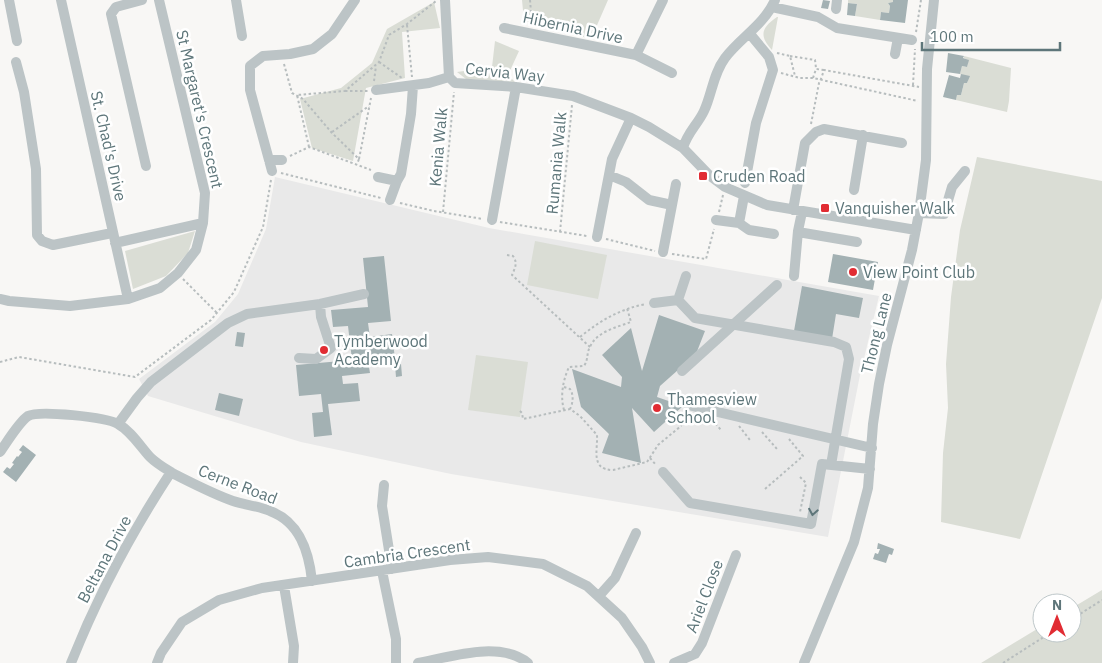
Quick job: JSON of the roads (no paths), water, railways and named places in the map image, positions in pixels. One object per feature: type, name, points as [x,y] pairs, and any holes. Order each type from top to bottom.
[{"type":"street","points":[[9,0],[17,41]]},
{"type":"street","name":"St. Chad's Drive","points":[[61,0],[128,299]]},
{"type":"street","points":[[142,0],[116,7],[111,14],[146,166]]},
{"type":"street","name":"St Margaret's Crescent","points":[[0,299],[70,306],[128,299],[160,288],[178,273],[196,250],[203,224],[205,193],[159,0]]},
{"type":"street","points":[[236,0],[242,36]]},
{"type":"street","points":[[272,171],[250,90],[250,66],[263,56],[281,55],[313,49],[332,34],[355,0]]},
{"type":"street","points":[[445,0],[452,80]]},
{"type":"street","name":"Hibernia Drive","points":[[636,55],[663,0]]},
{"type":"street","name":"Thong Lane","points":[[804,663],[854,542],[864,507],[870,469],[876,398],[886,345],[919,213],[926,160],[927,60],[933,0]]},
{"type":"street","points":[[683,148],[688,134],[704,111],[720,66],[731,52],[767,16],[774,3],[818,18],[837,28],[912,40]]},
{"type":"street","name":"Hibernia Drive","points":[[504,28],[636,55],[672,73]]},
{"type":"street","points":[[745,183],[756,123],[773,70],[769,57],[750,34]]},
{"type":"street","points":[[895,54],[898,38]]},
{"type":"street","points":[[16,62],[24,92],[36,169],[37,235],[42,241],[53,245],[114,238],[203,224]]},
{"type":"street","name":"Cervia Way","points":[[374,91],[452,80],[573,96],[631,118],[683,148],[709,176],[725,187],[767,206],[916,230]]},
{"type":"street","points":[[390,200],[401,174],[411,114],[413,86]]},
{"type":"street","points":[[492,220],[516,87]]},
{"type":"street","points":[[597,237],[614,152],[631,118]]},
{"type":"street","points":[[794,276],[805,143],[816,132],[824,129],[902,142]]},
{"type":"street","points":[[854,190],[863,135]]},
{"type":"street","points":[[269,160],[282,160]]},
{"type":"street","points":[[919,213],[944,214],[952,188],[965,171]]},
{"type":"street","points":[[609,175],[626,182],[649,200],[672,206]]},
{"type":"street","points":[[378,177],[397,181]]},
{"type":"street","points":[[663,252],[676,184]]},
{"type":"street","points":[[739,222],[744,196]]},
{"type":"street","points":[[716,220],[739,222],[749,230],[774,234]]},
{"type":"street","points":[[798,232],[857,242]]},
{"type":"street","points":[[678,300],[686,276]]},
{"type":"street","points":[[682,371],[776,285]]},
{"type":"street","points":[[118,424],[151,382],[228,323],[247,314],[320,304],[364,294]]},
{"type":"street","points":[[654,303],[678,300]]},
{"type":"street","points":[[663,472],[690,503],[811,524],[826,464],[836,440],[849,359],[846,347],[834,342],[693,317],[678,300]]},
{"type":"street","points":[[299,358],[316,359],[331,348],[321,316],[320,304]]},
{"type":"street","points":[[688,405],[872,448]]},
{"type":"street","name":"Cerne Road","points":[[0,452],[29,416],[41,413],[108,420],[118,424],[150,456],[171,472],[205,490],[240,503],[271,511],[285,519],[296,530],[304,543],[310,560],[312,581]]},
{"type":"street","points":[[826,464],[870,469]]},
{"type":"street","name":"Beltana Drive","points":[[71,663],[113,569],[171,472]]},
{"type":"street","points":[[384,485],[382,506],[387,570],[396,639],[396,663]]},
{"type":"street","points":[[599,596],[615,578],[636,533]]},
{"type":"street","name":"Ariel Close","points":[[674,663],[695,654],[702,643],[736,555]]},
{"type":"street","name":"Cambria Crescent","points":[[157,663],[182,622],[219,600],[262,588],[450,560],[488,557],[543,564],[587,586],[622,618],[642,647],[650,663]]},
{"type":"street","points":[[284,586],[294,646],[293,663]]},
{"type":"street","points":[[418,663],[492,650],[518,656],[528,663]]},
{"type":"place","name":"Cruden Road","points":[[703,176]]},
{"type":"place","name":"Vanquisher Walk","points":[[825,208]]},
{"type":"place","name":"View Point Club","points":[[853,272]]},
{"type":"place","name":"Tymberwood Academy","points":[[324,350]]},
{"type":"place","name":"Thamesview School","points":[[657,408]]}]
